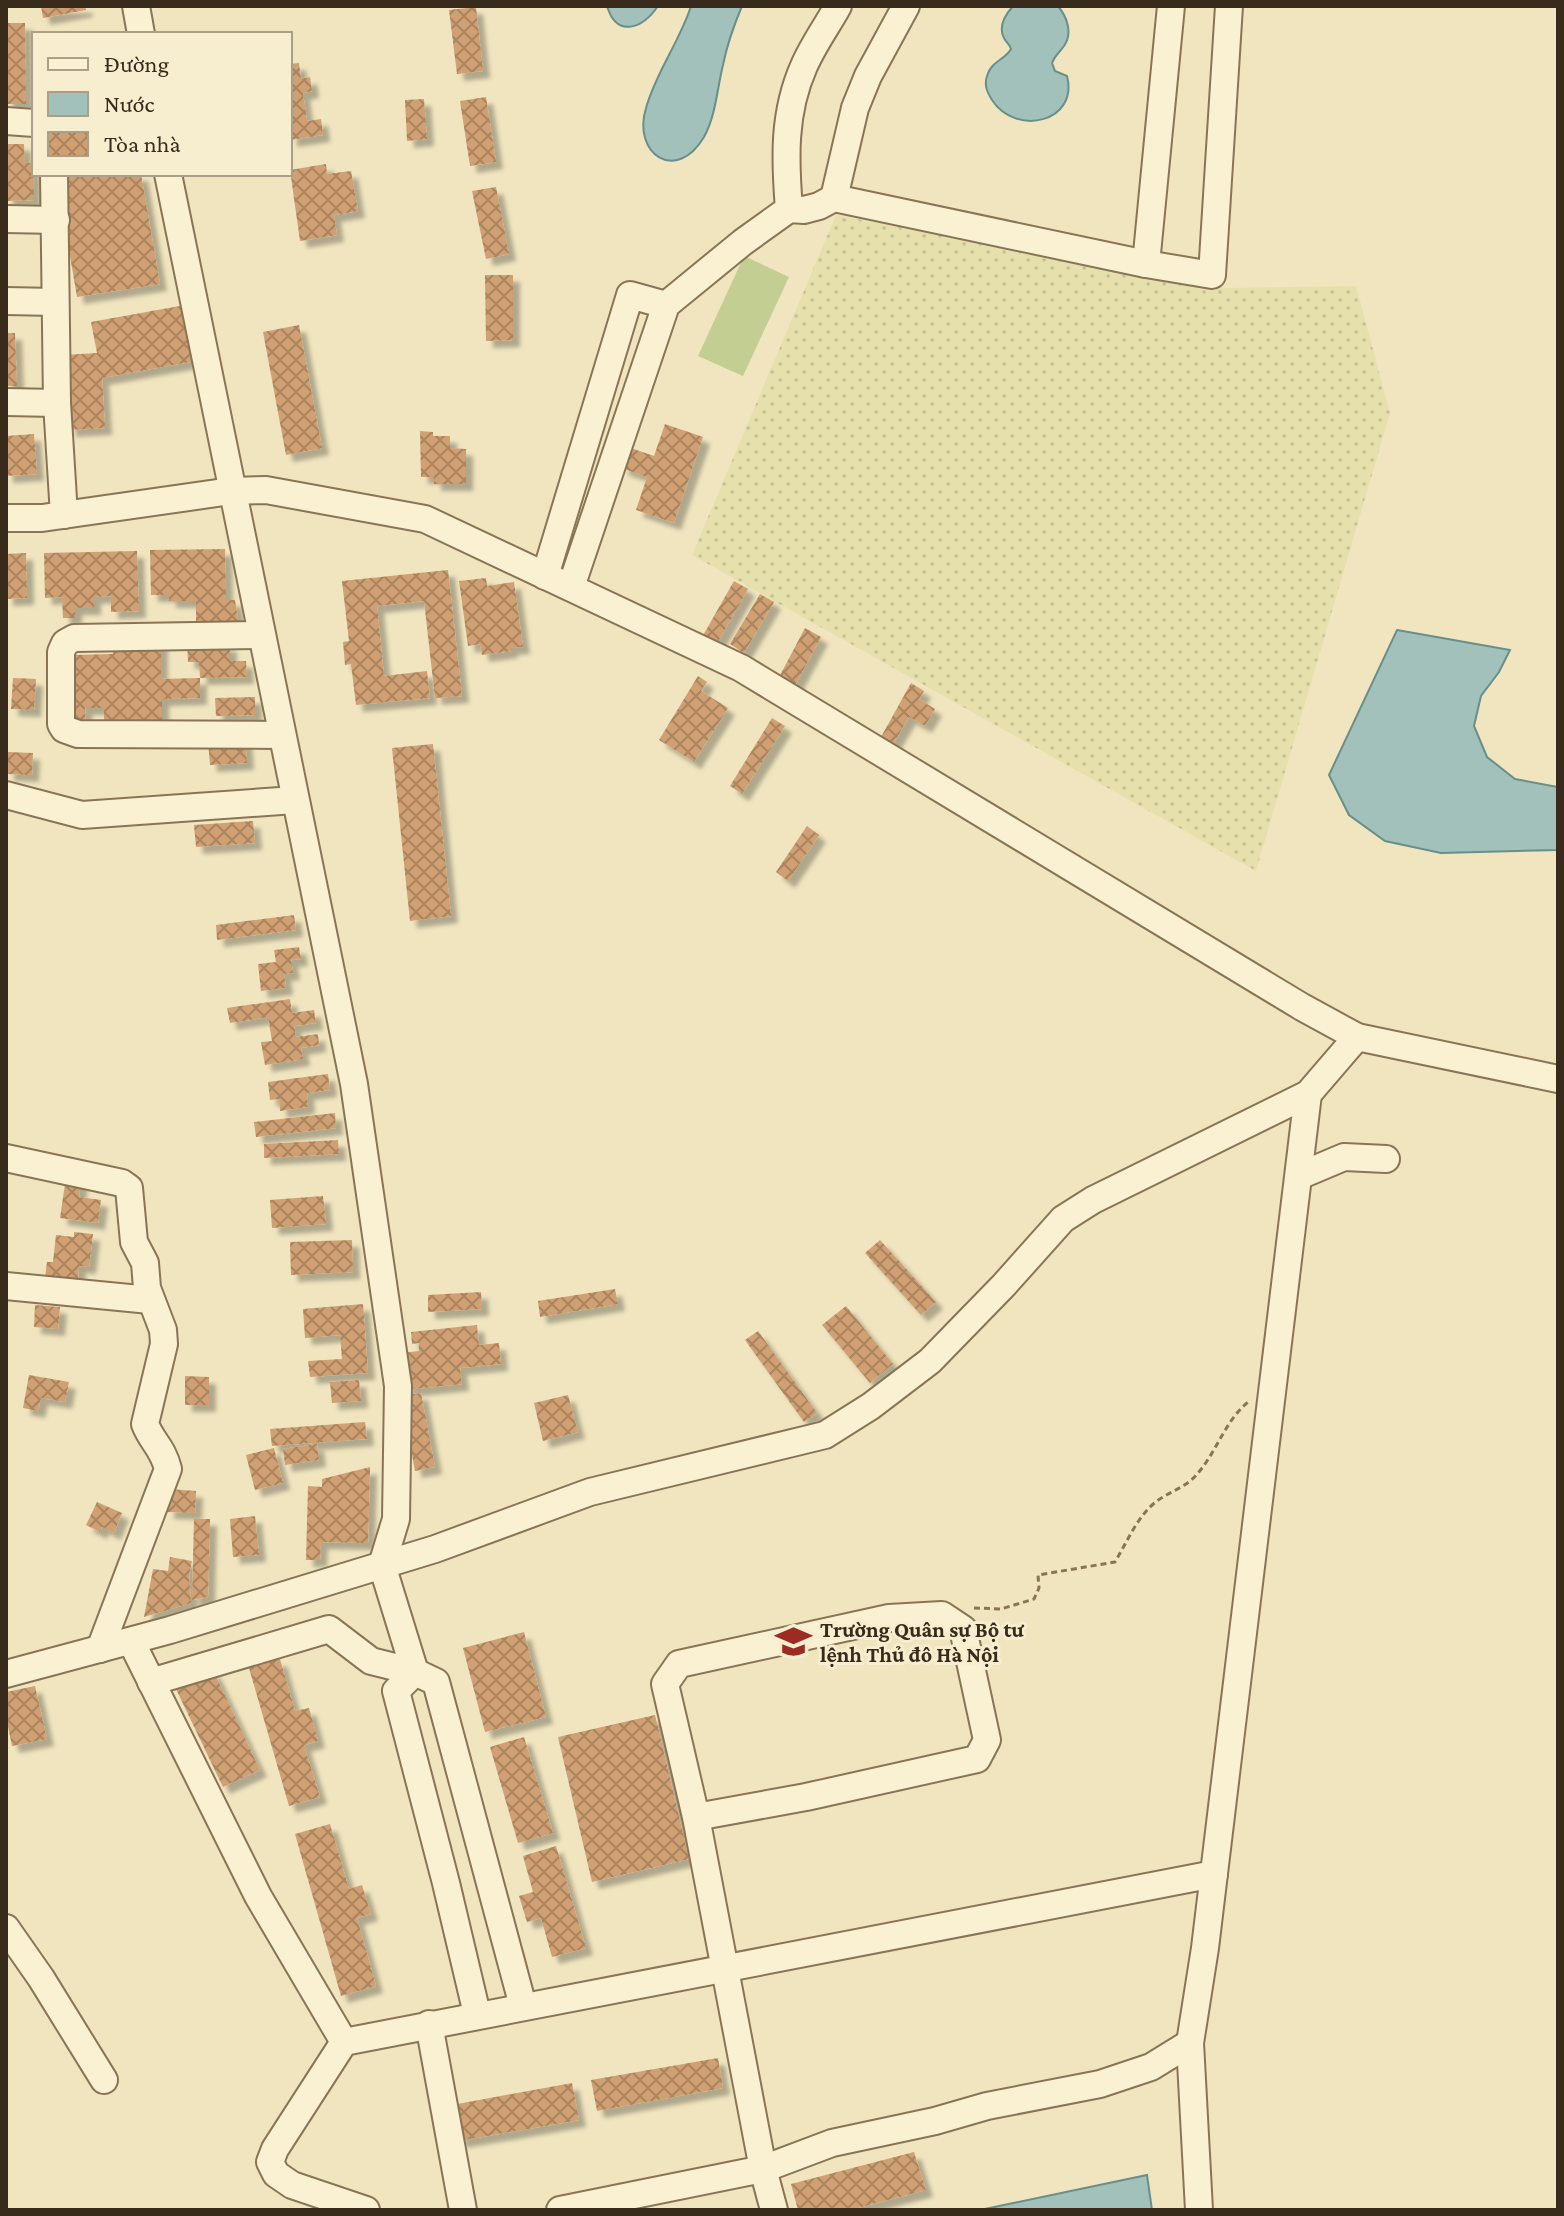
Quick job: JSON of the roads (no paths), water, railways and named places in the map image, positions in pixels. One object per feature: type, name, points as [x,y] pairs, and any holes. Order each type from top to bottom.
[{"type":"street","points":[[136,6],[141,32]]},
{"type":"street","points":[[789,209],[785,153],[790,108],[804,65],[838,6]]},
{"type":"street","points":[[834,198],[855,108],[868,76],[906,6]]},
{"type":"street","points":[[1146,264],[1171,6]]},
{"type":"street","points":[[571,587],[666,305],[789,209],[804,210],[834,198],[1212,275],[1229,6]]},
{"type":"street","points":[[6,121],[32,123]]},
{"type":"street","points":[[54,176],[57,403],[64,515]]},
{"type":"street","points":[[168,176],[354,1084],[398,1386],[396,1519],[382,1565],[415,1672]]},
{"type":"street","points":[[6,219],[56,220]]},
{"type":"street","points":[[545,576],[630,295],[666,305]]},
{"type":"street","points":[[6,301],[55,302]]},
{"type":"street","points":[[606,376],[638,387]]},
{"type":"street","points":[[6,402],[57,403]]},
{"type":"street","points":[[581,457],[611,468]]},
{"type":"street","points":[[6,518],[64,515],[231,491],[266,490],[425,519],[741,668],[1302,1007],[1357,1037],[1558,1079]]},
{"type":"street","points":[[261,635],[74,638],[65,643],[61,652],[61,724],[64,729],[78,734],[282,735]]},
{"type":"street","points":[[6,795],[82,815],[295,800]]},
{"type":"street","points":[[6,1674],[131,1641],[435,1549],[590,1492],[825,1435],[871,1406],[930,1361],[1063,1219],[1093,1200],[1308,1094],[1357,1037]]},
{"type":"street","points":[[1199,2210],[1190,2043],[1214,1874],[1308,1094]]},
{"type":"street","points":[[1299,1176],[1344,1157],[1386,1159]]},
{"type":"street","points":[[6,1158],[122,1183],[129,1188],[134,1242],[145,1263],[150,1300],[163,1330],[164,1344],[145,1424],[164,1453],[168,1469],[100,1649]]},
{"type":"street","points":[[6,1286],[150,1300]]},
{"type":"street","points":[[696,1817],[821,1794],[977,1759],[987,1740],[963,1629],[942,1615],[889,1618],[679,1664],[665,1684],[696,1817],[763,2169],[774,2210]]},
{"type":"street","points":[[151,1682],[329,1629],[371,1661],[415,1672],[436,1682],[523,2006]]},
{"type":"street","points":[[131,1641],[258,1896],[344,2042]]},
{"type":"street","points":[[415,1672],[396,1691],[477,2014]]},
{"type":"street","points":[[446,1883],[486,1871]]},
{"type":"street","points":[[366,2210],[292,2185],[276,2174],[270,2162],[275,2149],[344,2042],[1214,1874]]},
{"type":"street","points":[[6,1928],[104,2080]]},
{"type":"street","points":[[429,2024],[463,2210]]},
{"type":"street","points":[[560,2210],[763,2169],[832,2143],[935,2121],[987,2106],[1100,2084],[1151,2067],[1190,2043]]},
{"type":"water","points":[[607,6],[658,6],[645,20],[631,27],[617,23]]},
{"type":"water","points":[[691,6],[742,6],[727,50],[708,129],[693,151],[681,159],[670,161],[651,150],[645,139],[643,124],[650,95]]},
{"type":"water","points":[[1013,6],[1058,6],[1068,25],[1067,41],[1052,63],[1055,71],[1067,76],[1068,92],[1064,104],[1055,114],[1043,119],[1029,121],[1003,111],[986,88],[989,71],[1011,49],[1004,38],[1002,25]]},
{"type":"water","points":[[1397,630],[1510,650],[1499,672],[1481,696],[1474,726],[1487,757],[1515,779],[1558,787],[1558,850],[1441,853],[1385,841],[1349,815],[1329,775]]},
{"type":"water","points":[[1147,2175],[1152,2210],[980,2210]]},
{"type":"place","name":"Trường Quân sự Bộ tư lệnh Thủ đô Hà Nội","points":[[794,1642]]}]
